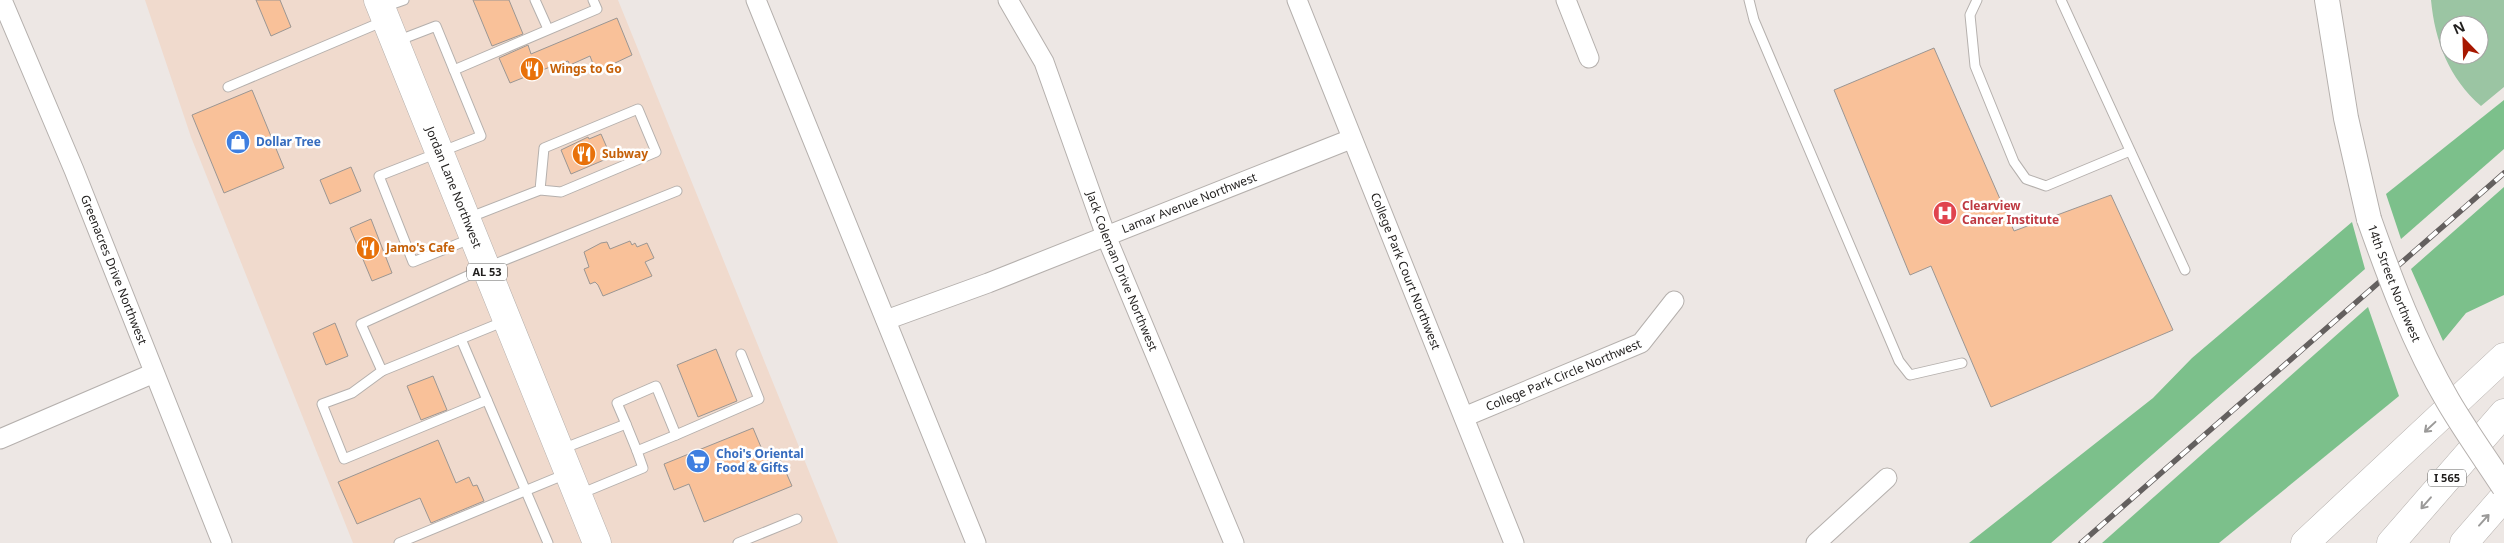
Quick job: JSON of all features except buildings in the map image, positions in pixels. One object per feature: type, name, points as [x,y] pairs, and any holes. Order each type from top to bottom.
[{"type":"main road","name":"Jordan Lane Northwest","points":[[389,14],[469,228],[597,543]]},
{"type":"main road","points":[[2305,543],[2504,357]]},
{"type":"main road","name":"I 565","points":[[2391,543],[2504,413]]},
{"type":"main road","points":[[2464,543],[2504,497]]},
{"type":"street","name":"Greenacres Drive Northwest","points":[[2,0],[74,170],[222,543]]},
{"type":"street","points":[[756,0],[976,543]]},
{"type":"street","name":"Jack Coleman Drive Northwest","points":[[1008,0],[1044,62],[1106,236],[1234,543]]},
{"type":"street","name":"College Park Court Northwest","points":[[1298,0],[1514,543]]},
{"type":"street","points":[[1566,0],[1589,58]]},
{"type":"street","name":"14th Street Northwest","points":[[2327,0],[2346,118],[2369,219],[2397,298],[2447,399],[2504,487]]},
{"type":"street","name":"Lamar Avenue Northwest","points":[[886,320],[988,283],[1352,139]]},
{"type":"street","name":"College Park Circle Northwest","points":[[1464,417],[1641,343],[1674,301]]},
{"type":"street","points":[[0,440],[154,373]]},
{"type":"street","points":[[1816,543],[1887,478]]},
{"type":"lane","points":[[535,0],[548,29]]},
{"type":"lane","points":[[454,70],[597,8],[593,0]]},
{"type":"lane","points":[[1749,0],[1754,20],[1899,362],[1910,375],[1962,363]]},
{"type":"lane","points":[[1977,0],[1970,14],[1975,66],[2014,162],[2026,179],[2046,186],[2130,151]]},
{"type":"lane","points":[[2061,0],[2185,270]]},
{"type":"lane","points":[[228,87],[389,14],[436,26],[481,136],[379,176],[413,262],[469,228],[540,190],[561,192],[656,152],[638,109],[544,148],[540,190]]},
{"type":"lane","points":[[382,371],[361,324],[485,268],[677,190]]},
{"type":"lane","points":[[487,400],[344,459],[322,404],[352,393],[382,371],[506,320]]},
{"type":"lane","points":[[461,339],[548,543]]},
{"type":"lane","points":[[637,451],[759,398],[741,354]]},
{"type":"lane","points":[[568,473],[643,468],[616,403],[656,386],[676,435]]},
{"type":"lane","points":[[399,543],[568,473],[626,424]]},
{"type":"lane","points":[[738,543],[797,519]]},
{"type":"shaded area","points":[[145,0],[618,0],[838,543],[353,543],[191,137]]},
{"type":"green space","points":[[2431,0],[2504,0],[2504,87],[2481,106],[2460,84],[2449,65],[2489,65],[2489,15],[2439,15],[2439,41]]},
{"type":"green space","points":[[2504,100],[2504,149],[2401,239],[2386,194]]},
{"type":"green space","points":[[2504,187],[2504,295],[2466,313],[2443,341],[2411,269]]},
{"type":"green space","points":[[2352,222],[2365,269],[2051,543],[1969,543],[2153,398],[2192,358]]},
{"type":"green space","points":[[2368,307],[2399,396],[2219,543],[2102,543]]},
{"type":"railway","points":[[2081,543],[2504,173]]},
{"type":"place","name":"Wings to Go","points":[[532,69]]},
{"type":"place","name":"Dollar Tree","points":[[238,142]]},
{"type":"place","name":"Subway","points":[[584,154]]},
{"type":"place","name":"Clearview Cancer Institute","points":[[1945,213]]},
{"type":"place","name":"Jamo's Cafe","points":[[368,248]]},
{"type":"place","name":"Choi's Oriental Food & Gifts","points":[[698,461]]}]
